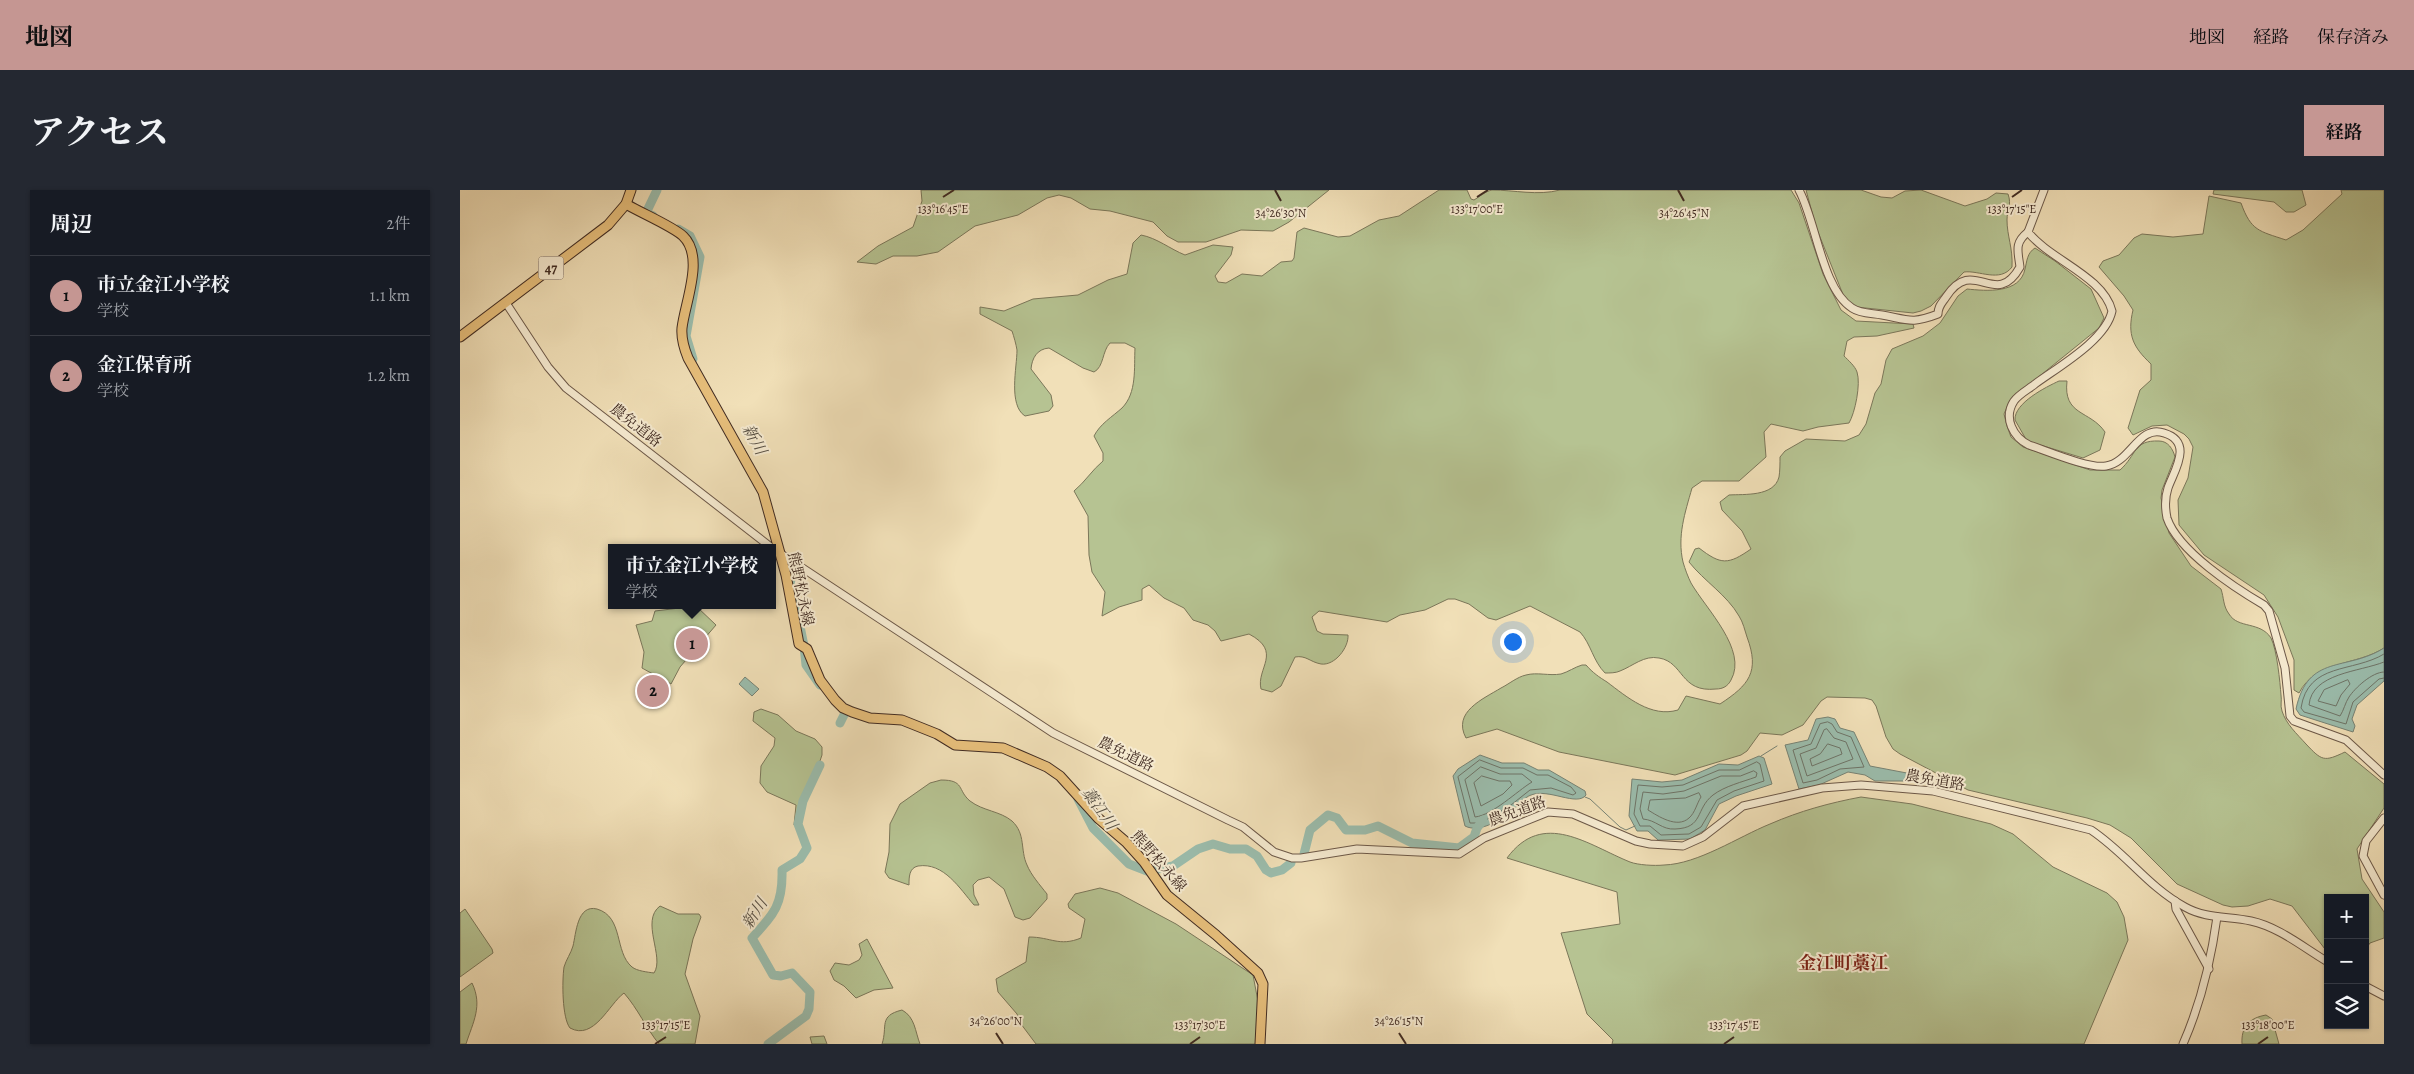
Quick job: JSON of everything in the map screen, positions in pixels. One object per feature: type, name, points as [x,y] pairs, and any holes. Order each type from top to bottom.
[{"type":"main road","name":"47","points":[[460,337],[608,225],[626,204],[632,190]]},
{"type":"main road","name":"熊野松永線","points":[[626,204],[676,231],[690,246],[694,264],[682,328],[683,343],[688,358],[763,492],[779,553],[798,644],[804,648],[820,680],[843,708],[852,712],[870,718],[902,720],[937,734],[955,745],[1003,748],[1048,767],[1067,783],[1098,818],[1126,842],[1150,870],[1167,895],[1216,935],[1258,973],[1263,984],[1260,1044]]},
{"type":"street","points":[[1799,190],[1822,257],[1843,301],[1861,312],[1918,322],[1938,314],[1938,308],[1953,286],[1962,280],[1972,279],[1993,286],[2010,280],[2020,267],[2016,246],[2020,238],[2028,232],[2044,190]]},
{"type":"street","points":[[2028,232],[2040,245],[2104,294],[2112,311],[2107,326],[2093,340],[2014,401],[2010,419],[2016,436],[2029,446],[2095,466],[2105,467],[2121,460],[2149,432],[2157,432],[2170,436],[2175,440],[2180,453],[2180,465],[2166,497],[2165,505],[2170,524],[2202,563],[2269,610],[2285,668],[2290,716],[2294,721],[2346,740],[2384,775]]},
{"type":"street","name":"農免道路","points":[[506,303],[548,366],[566,388],[767,544]]},
{"type":"street","name":"農免道路","points":[[779,553],[1053,733],[1243,827],[1274,852],[1286,857],[1302,858],[1357,849],[1460,854],[1484,838],[1548,812],[1573,814],[1636,841],[1650,844],[1683,846],[1703,837],[1743,806],[1822,788],[1861,785],[1892,786],[1933,791],[2091,830],[2110,843],[2152,886],[2175,901],[2197,913],[2250,920],[2268,926],[2324,960]]},
{"type":"street","points":[[2384,818],[2366,841],[2362,856],[2384,896]]},
{"type":"street","points":[[2175,901],[2176,909],[2209,969]]},
{"type":"street","points":[[2183,1044],[2199,1004],[2209,969],[2217,917]]},
{"type":"street","points":[[2369,988],[2384,996]]},
{"type":"green space","points":[[921,190],[1329,190],[1289,222],[1273,231],[1241,230],[1206,242],[1178,242],[1167,236],[1153,222],[1110,211],[1090,209],[1071,198],[1059,195],[1047,198],[1018,215],[975,226],[938,252],[917,256],[893,256],[876,264],[857,262],[878,246],[913,227],[922,201]]},
{"type":"green space","points":[[1439,190],[1467,190],[1471,199],[1474,200],[1492,190],[1535,193],[1560,190],[1791,190],[1799,203],[1823,274],[1841,310],[1856,321],[1913,324],[1914,328],[1877,336],[1854,337],[1847,341],[1844,356],[1856,370],[1858,377],[1858,391],[1849,423],[1803,431],[1771,424],[1764,432],[1766,457],[1739,481],[1702,481],[1692,488],[1681,534],[1681,552],[1691,583],[1730,643],[1735,668],[1731,680],[1725,687],[1704,689],[1695,686],[1673,665],[1654,657],[1618,672],[1605,673],[1580,632],[1530,606],[1496,620],[1488,618],[1469,604],[1455,599],[1448,599],[1425,610],[1400,615],[1387,622],[1319,611],[1312,617],[1317,631],[1323,634],[1348,635],[1344,650],[1336,659],[1326,664],[1317,663],[1302,657],[1295,657],[1281,686],[1272,692],[1261,689],[1260,681],[1266,654],[1265,647],[1259,641],[1249,634],[1221,641],[1215,631],[1208,625],[1193,620],[1184,608],[1164,598],[1149,585],[1142,589],[1142,600],[1119,607],[1102,616],[1105,592],[1092,572],[1089,555],[1088,516],[1074,491],[1103,461],[1103,453],[1094,436],[1103,424],[1127,402],[1134,380],[1135,348],[1125,343],[1110,343],[1107,346],[1100,366],[1094,372],[1083,368],[1049,348],[1041,350],[1034,358],[1031,369],[1051,395],[1053,406],[1049,411],[1025,416],[1020,411],[1015,395],[1017,350],[1012,331],[980,314],[980,307],[1004,311],[1033,299],[1078,295],[1108,280],[1127,274],[1133,243],[1141,235],[1185,255],[1213,245],[1233,247],[1231,255],[1215,276],[1218,282],[1226,283],[1242,274],[1262,276],[1281,262],[1292,261],[1297,232],[1304,228],[1338,237],[1350,236],[1379,220],[1399,216]]},
{"type":"green space","points":[[1806,190],[1861,190],[1881,197],[1892,198],[1905,191],[1921,190],[1965,206],[1987,199],[1996,193],[2008,194],[2010,201],[2007,226],[2012,254],[2012,267],[2007,272],[1995,275],[1964,272],[1931,306],[1921,311],[1913,313],[1856,307],[1844,297],[1816,227]]},
{"type":"green space","points":[[2214,190],[2302,190],[2306,205],[2294,212],[2286,212],[2274,202],[2213,194]]},
{"type":"green space","points":[[2341,190],[2384,190],[2384,648],[2373,654],[2326,669],[2306,682],[2299,693],[2294,690],[2294,660],[2278,617],[2264,595],[2204,555],[2179,525],[2178,500],[2188,478],[2193,447],[2189,439],[2184,434],[2167,425],[2152,426],[2133,435],[2128,428],[2140,390],[2151,380],[2151,364],[2136,346],[2131,334],[2133,310],[2124,296],[2099,267],[2103,261],[2119,255],[2134,238],[2142,234],[2173,237],[2203,234],[2209,196],[2241,203],[2248,219],[2257,229],[2286,240],[2303,230],[2342,194]]},
{"type":"green space","points":[[2035,248],[2055,261],[2091,289],[2104,318],[2099,328],[2010,400],[2004,414],[2011,437],[2023,447],[2090,470],[2120,470],[2140,446],[2151,441],[2162,441],[2171,448],[2175,457],[2162,490],[2161,498],[2169,533],[2191,566],[2221,589],[2226,608],[2233,619],[2261,629],[2271,638],[2278,666],[2281,709],[2286,720],[2311,750],[2320,757],[2328,758],[2345,752],[2384,784],[2384,808],[2357,849],[2362,879],[2384,912],[2384,938],[2369,944],[2369,894],[2324,894],[2324,948],[2292,906],[2270,899],[2248,906],[2232,907],[2223,905],[2177,884],[2131,838],[2110,825],[1968,790],[1893,749],[1886,737],[1876,706],[1872,700],[1865,698],[1827,697],[1821,701],[1803,725],[1782,735],[1760,733],[1747,751],[1741,755],[1675,775],[1559,752],[1497,729],[1466,738],[1463,721],[1466,714],[1478,702],[1523,676],[1530,674],[1561,674],[1582,665],[1586,665],[1596,675],[1631,700],[1649,709],[1658,711],[1678,710],[1686,696],[1720,704],[1730,697],[1745,684],[1749,676],[1752,669],[1751,649],[1743,624],[1734,608],[1689,562],[1695,549],[1699,548],[1713,558],[1725,561],[1736,558],[1751,549],[1742,531],[1722,510],[1720,502],[1729,495],[1758,493],[1771,488],[1779,477],[1780,457],[1785,451],[1806,439],[1845,441],[1859,435],[1866,424],[1875,393],[1881,384],[1886,360],[1892,349],[1923,336],[1940,323],[1958,296],[1967,289],[2001,289],[2016,283],[2022,277],[2032,250]]},
{"type":"green space","points":[[2059,381],[2067,381],[2069,401],[2073,407],[2099,425],[2105,432],[2100,450],[2083,458],[2027,441],[2015,420],[2016,414],[2025,402],[2039,391]]},
{"type":"green space","points":[[699,609],[716,625],[680,667],[671,684],[642,668],[644,652],[636,625],[652,621],[655,611]]},
{"type":"green space","points":[[761,709],[778,715],[796,731],[815,739],[822,747],[822,755],[798,826],[794,825],[796,805],[767,792],[760,783],[761,766],[774,746],[775,738],[753,721],[754,712]]},
{"type":"green space","points":[[941,780],[954,782],[960,786],[970,801],[1007,818],[1016,826],[1021,837],[1027,865],[1047,894],[1047,899],[1030,918],[1023,920],[1015,917],[1004,889],[989,877],[978,880],[973,885],[974,895],[979,905],[974,905],[951,878],[936,868],[927,866],[915,867],[910,873],[909,885],[889,878],[885,872],[889,852],[890,824],[900,804],[930,783]]},
{"type":"green space","points":[[1861,797],[1912,804],[1991,824],[2013,834],[2053,867],[2107,893],[2117,902],[2124,917],[2128,940],[2084,1044],[1612,1044],[1613,1040],[1587,1014],[1561,933],[1620,924],[1617,892],[1507,858],[1521,843],[1536,836],[1551,833],[1582,840],[1633,863],[1656,865],[1677,863],[1704,855],[1792,815]]},
{"type":"green space","points":[[1100,888],[1118,893],[1176,924],[1253,975],[1260,1012],[1256,1044],[1036,1044],[1021,1024],[1017,1014],[998,992],[996,979],[1026,962],[1029,937],[1061,942],[1081,938],[1085,919],[1069,908],[1068,904],[1075,894]]},
{"type":"green space","points":[[660,906],[678,914],[699,914],[701,917],[693,939],[685,974],[700,1016],[695,1044],[659,1044],[624,993],[594,1026],[579,1031],[570,1028],[565,1016],[563,973],[581,915],[590,909],[597,909],[606,913],[615,927],[626,961],[632,967],[654,973],[657,966],[657,958],[652,921],[654,913]]},
{"type":"green space","points":[[465,909],[493,953],[460,977],[460,913]]},
{"type":"green space","points":[[867,939],[893,988],[874,990],[856,998],[844,986],[834,980],[830,971],[835,963],[849,965],[859,960],[862,955],[859,944]]},
{"type":"green space","points":[[472,983],[477,999],[476,1014],[466,1044],[460,1044],[460,992]]},
{"type":"green space","points":[[902,1010],[910,1016],[920,1044],[882,1044],[885,1022],[894,1012]]},
{"type":"green space","points":[[2266,1015],[2272,1019],[2279,1044],[2242,1044],[2243,1033],[2247,1024],[2255,1018]]},
{"type":"green space","points":[[824,1036],[827,1044],[812,1044],[810,1037]]},
{"type":"water","points":[[2384,648],[2384,681],[2357,705],[2352,719],[2355,726],[2353,732],[2300,715],[2296,709],[2302,691],[2309,679],[2319,671],[2330,666],[2356,660]]},
{"type":"water","points":[[745,677],[759,689],[752,696],[739,684]]},
{"type":"water","points":[[1828,717],[1835,719],[1840,728],[1854,732],[1870,766],[1912,774],[1912,781],[1875,781],[1865,775],[1848,772],[1819,785],[1799,789],[1785,745],[1808,740],[1816,719]]},
{"type":"water","points":[[1480,755],[1502,763],[1524,763],[1538,770],[1549,770],[1585,791],[1586,795],[1576,799],[1538,793],[1525,799],[1506,816],[1492,824],[1478,828],[1465,826],[1453,776],[1458,769]]},
{"type":"water","points":[[1759,756],[1764,758],[1772,784],[1719,804],[1705,830],[1690,839],[1658,840],[1648,831],[1637,831],[1629,816],[1632,779],[1662,782],[1682,780],[1719,764],[1738,765]]},
{"type":"waterway","name":"新川","points":[[653,216],[646,213],[657,190]]},
{"type":"waterway","name":"新川","points":[[678,229],[690,236],[700,257],[686,336],[693,359]]},
{"type":"waterway","name":"新川","points":[[791,582],[806,665],[820,685]]},
{"type":"waterway","name":"新川","points":[[840,723],[845,713]]},
{"type":"waterway","points":[[1761,756],[1777,746]]},
{"type":"waterway","name":"新川","points":[[768,1044],[806,1016],[809,1009],[810,992],[792,973],[781,976],[773,975],[752,938],[776,908],[781,892],[782,870],[800,859],[807,848],[798,824],[803,801],[820,765]]},
{"type":"waterway","points":[[1585,797],[1590,799],[1620,827],[1626,830],[1635,826]]},
{"type":"waterway","name":"藁江川","points":[[1078,799],[1093,828],[1129,864],[1147,871],[1173,866],[1198,849],[1213,844],[1230,849],[1246,849],[1257,856],[1266,870],[1271,873],[1282,870],[1291,863]]},
{"type":"waterway","name":"藁江川","points":[[1304,854],[1310,830],[1328,815],[1337,818],[1346,830],[1365,830],[1378,826],[1412,843],[1459,848],[1474,837],[1477,828],[1483,820]]},
{"type":"place","name":"市立金江小学校","points":[[692,644]]},
{"type":"place","name":"金江保育所","points":[[653,691]]},
{"type":"district","name":"金江町藁江","points":[[1843,963]]}]
